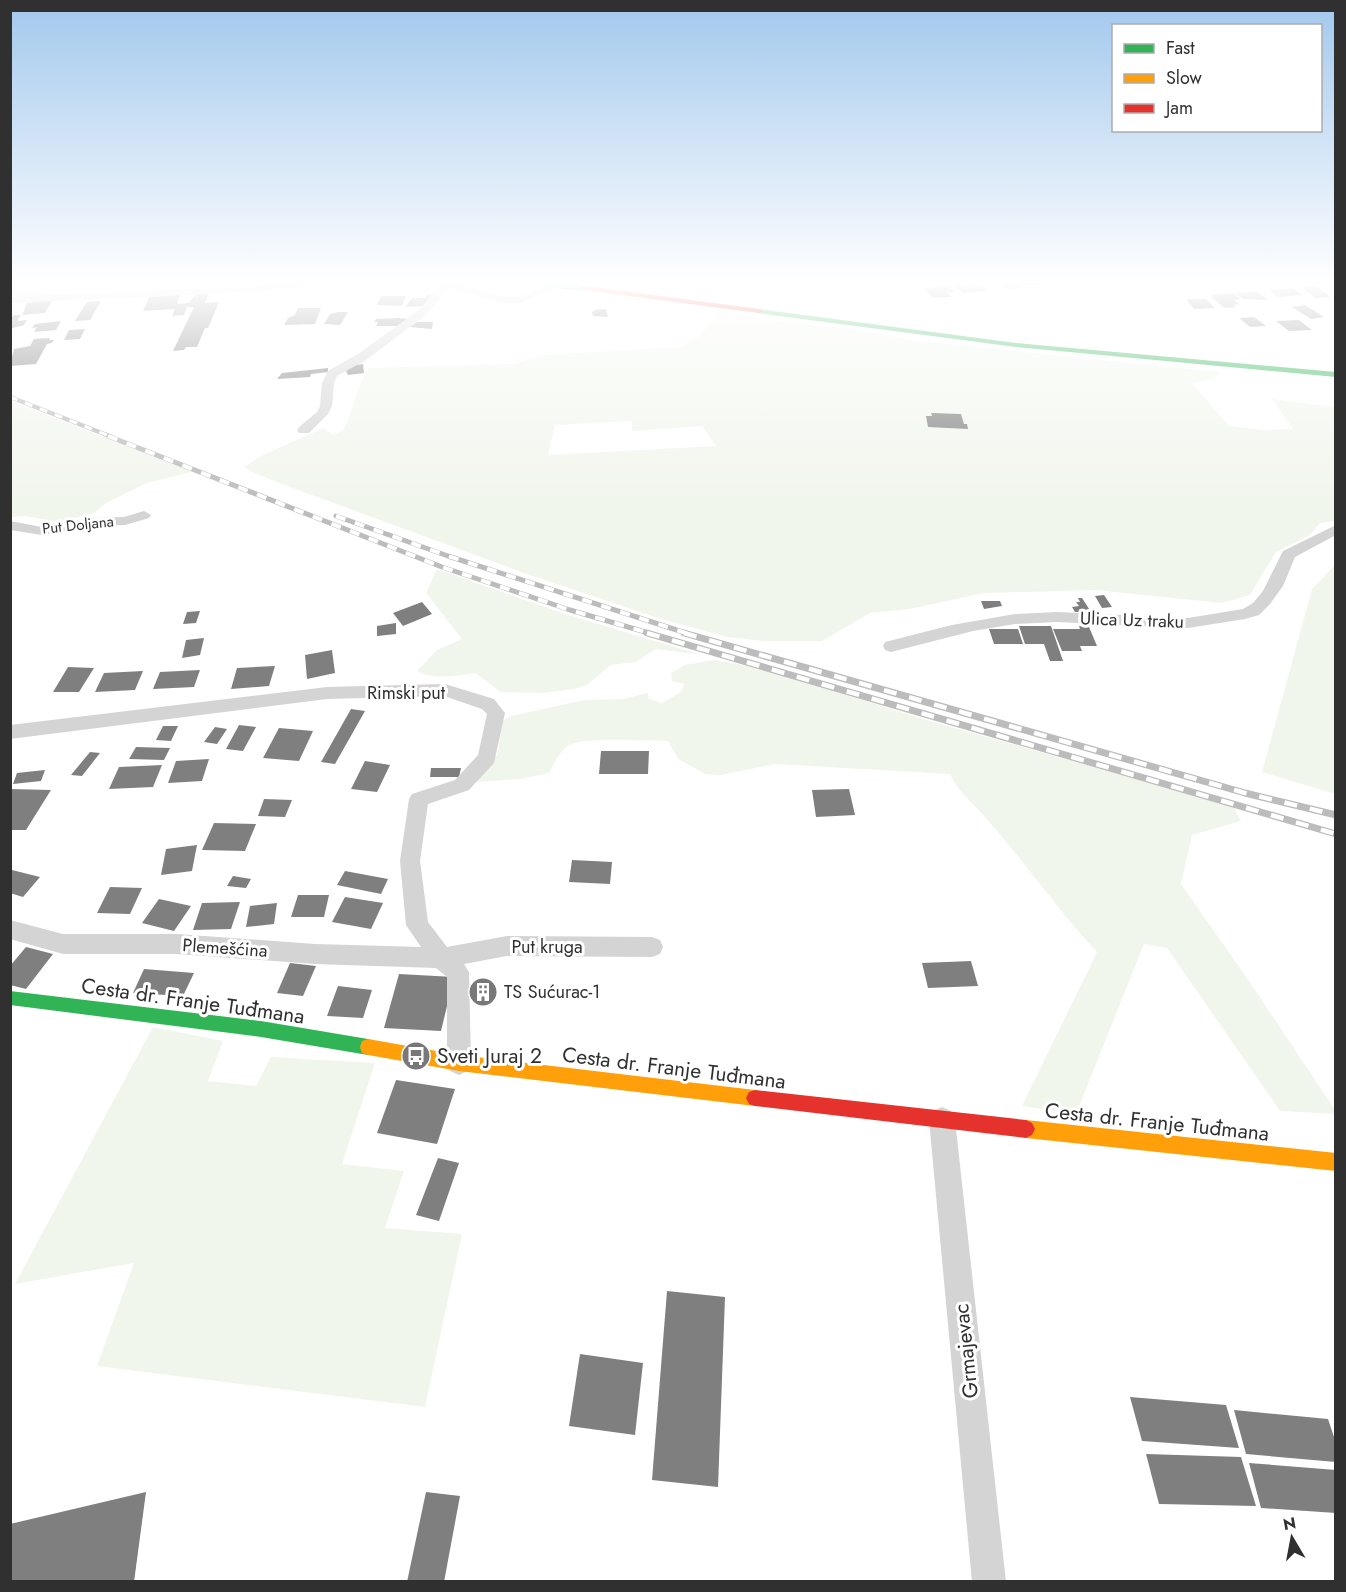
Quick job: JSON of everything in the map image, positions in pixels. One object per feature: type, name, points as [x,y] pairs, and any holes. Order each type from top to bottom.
[{"type":"main road","points":[[1097,354],[1335,375]]},
{"type":"main road","points":[[1217,354],[1335,365]]},
{"type":"main road","name":"Cesta dr. Franje Tuđmana","points":[[10,998],[261,1029],[459,1063],[942,1120],[1335,1162]]},
{"type":"street","points":[[304,430],[322,414],[326,406],[328,383],[332,374],[366,354]]},
{"type":"street","name":"Put Doljana","points":[[10,525],[42,531],[93,522],[125,521],[144,515]]},
{"type":"street","name":"Ulica Uz traku","points":[[891,646],[972,626],[1024,619],[1056,617],[1163,623],[1212,622],[1254,611],[1278,583],[1288,554],[1335,530]]},
{"type":"street","name":"Rimski put","points":[[10,732],[327,693],[445,690],[488,704],[496,713],[487,758],[462,785],[419,799],[410,861],[417,926],[448,966],[458,972],[459,1063]]},
{"type":"street","name":"Plemešćina","points":[[10,929],[63,944],[177,944],[315,954],[442,958]]},
{"type":"street","name":"Put kruga","points":[[442,958],[507,946],[652,947]]},
{"type":"street","name":"Grmajevac","points":[[942,1120],[989,1581]]},
{"type":"shaded area","points":[[1047,354],[1219,372],[1214,379],[1192,383],[1229,426],[1264,430],[1293,429],[1272,399],[1335,407],[1335,521],[1320,523],[1310,535],[1276,552],[1250,595],[1222,603],[1095,590],[984,593],[910,609],[870,613],[822,641],[763,641],[727,637],[658,618],[524,573],[290,487],[244,467],[261,456],[323,428],[333,434],[343,431],[368,368],[514,364],[543,355]],"holes":[[[632,421],[632,431],[702,426],[716,446],[548,455],[555,425]]]},
{"type":"shaded area","points":[[11,401],[192,472],[147,483],[106,503],[94,513],[60,522],[24,516],[11,517]]},
{"type":"shaded area","points":[[1335,565],[1335,794],[1262,772],[1312,589]]},
{"type":"shaded area","points":[[437,569],[568,615],[702,655],[656,649],[636,662],[611,665],[587,685],[543,693],[501,692],[475,673],[445,677],[424,674],[417,671],[437,650],[462,639],[426,593]]},
{"type":"shaded area","points":[[715,660],[768,670],[926,720],[1233,806],[1241,821],[1192,835],[1181,884],[1249,981],[1335,1110],[1335,1114],[1280,1111],[1167,948],[1144,944],[1076,1114],[1022,1106],[1097,952],[961,792],[950,774],[775,764],[721,775],[705,774],[678,759],[668,741],[616,740],[587,741],[568,746],[559,755],[549,773],[521,779],[476,782],[498,754],[502,721],[511,716],[585,700],[623,699],[648,693],[649,699],[662,703],[681,692],[684,684],[672,681],[671,673],[685,665]]},
{"type":"shaded area","points":[[153,1027],[223,1041],[208,1081],[256,1086],[271,1057],[375,1063],[342,1164],[404,1171],[385,1228],[462,1234],[425,1407],[97,1366],[134,1263],[15,1284]]},
{"type":"building","points":[[13,354],[41,354],[36,364],[10,366]]},
{"type":"building","points":[[363,364],[364,373],[348,375],[346,371],[349,366]]},
{"type":"building","points":[[328,368],[328,372],[311,374],[310,377],[277,379],[282,373]]},
{"type":"building","points":[[931,413],[961,414],[968,429],[928,427],[926,416],[932,416]]},
{"type":"building","points":[[1104,595],[1112,607],[1102,608],[1095,596]]},
{"type":"building","points":[[1078,598],[1082,598],[1093,615],[1085,616],[1083,612],[1075,612],[1072,607],[1079,606],[1076,602],[1080,602]]},
{"type":"building","points":[[981,601],[1000,601],[1002,606],[984,609]]},
{"type":"building","points":[[422,602],[432,614],[403,626],[393,613]]},
{"type":"building","points":[[200,611],[196,623],[183,624],[187,612]]},
{"type":"building","points":[[396,623],[396,634],[377,636],[377,626]]},
{"type":"building","points":[[1019,626],[1051,626],[1063,661],[1050,661],[1044,644],[1025,644]]},
{"type":"building","points":[[1079,626],[1089,627],[1097,646],[1080,646],[1082,651],[1062,651],[1053,629],[1080,629]]},
{"type":"building","points":[[989,629],[1018,629],[1023,644],[994,644]]},
{"type":"building","points":[[204,638],[200,655],[182,658],[186,640]]},
{"type":"building","points":[[332,650],[335,673],[307,679],[305,655]]},
{"type":"building","points":[[275,666],[269,686],[231,689],[237,668]]},
{"type":"building","points":[[68,667],[94,668],[79,692],[53,692]]},
{"type":"building","points":[[200,670],[194,687],[153,689],[160,672]]},
{"type":"building","points":[[143,671],[135,690],[95,692],[104,673]]},
{"type":"building","points":[[351,709],[365,711],[335,764],[321,762]]},
{"type":"building","points":[[239,725],[256,727],[243,751],[226,749]]},
{"type":"building","points":[[163,726],[178,726],[171,741],[156,740]]},
{"type":"building","points":[[215,727],[227,729],[217,744],[204,742]]},
{"type":"building","points":[[279,728],[313,731],[299,761],[263,758]]},
{"type":"building","points":[[136,747],[170,748],[164,760],[129,759]]},
{"type":"building","points":[[601,751],[649,751],[648,774],[599,774]]},
{"type":"building","points":[[90,752],[100,753],[82,776],[71,775]]},
{"type":"building","points":[[209,759],[202,781],[168,783],[176,761]]},
{"type":"building","points":[[365,761],[390,765],[377,792],[351,789]]},
{"type":"building","points":[[162,765],[153,787],[109,789],[119,767]]},
{"type":"building","points":[[431,768],[461,768],[459,777],[430,777]]},
{"type":"building","points":[[45,770],[41,781],[13,784],[17,773]]},
{"type":"building","points":[[10,789],[51,790],[26,830],[10,830]]},
{"type":"building","points":[[849,789],[855,815],[816,817],[812,790]]},
{"type":"building","points":[[264,799],[292,800],[285,817],[258,816]]},
{"type":"building","points":[[214,823],[256,824],[245,851],[202,850]]},
{"type":"building","points":[[197,845],[192,871],[161,875],[166,849]]},
{"type":"building","points":[[572,860],[612,862],[610,884],[569,882]]},
{"type":"building","points":[[12,870],[40,877],[23,897],[10,893]]},
{"type":"building","points":[[345,871],[388,879],[381,894],[337,885]]},
{"type":"building","points":[[233,876],[251,879],[246,888],[227,886]]},
{"type":"building","points":[[110,887],[142,888],[130,914],[97,913]]},
{"type":"building","points":[[298,895],[329,895],[324,917],[291,917]]},
{"type":"building","points":[[345,897],[383,903],[371,929],[332,922]]},
{"type":"building","points":[[159,899],[191,906],[174,931],[142,923]]},
{"type":"building","points":[[240,902],[231,929],[193,930],[202,903]]},
{"type":"building","points":[[277,903],[274,924],[246,927],[250,906]]},
{"type":"building","points":[[26,947],[53,954],[26,989],[10,985],[10,966]]},
{"type":"building","points":[[971,961],[978,986],[928,988],[922,963]]},
{"type":"building","points":[[290,963],[316,966],[303,996],[277,993]]},
{"type":"building","points":[[144,969],[194,973],[183,996],[133,993]]},
{"type":"building","points":[[399,974],[454,977],[441,1031],[384,1028]]},
{"type":"building","points":[[338,986],[372,990],[363,1018],[327,1016]]},
{"type":"building","name":"TS Sućurac-1","points":[[479,986],[491,990],[486,999],[474,995]]},
{"type":"building","points":[[396,1080],[455,1089],[437,1144],[377,1133]]},
{"type":"building","points":[[438,1158],[459,1163],[439,1221],[416,1215]]},
{"type":"building","points":[[667,1291],[725,1297],[718,1487],[652,1480]]},
{"type":"building","points":[[580,1354],[643,1363],[635,1435],[569,1426]]},
{"type":"building","points":[[1130,1397],[1226,1405],[1239,1448],[1142,1441]]},
{"type":"building","points":[[1234,1410],[1328,1419],[1336,1443],[1336,1462],[1246,1454]]},
{"type":"building","points":[[1146,1454],[1241,1457],[1256,1506],[1159,1504]]},
{"type":"building","points":[[1249,1463],[1336,1470],[1336,1513],[1261,1508]]},
{"type":"building","points":[[146,1492],[134,1582],[10,1582],[10,1524]]},
{"type":"building","points":[[426,1492],[460,1496],[444,1582],[407,1582]]},
{"type":"railway","points":[[10,397],[112,437]]},
{"type":"railway","points":[[108,436],[442,567],[570,610],[652,634]]},
{"type":"railway","points":[[336,516],[448,556],[689,634]]},
{"type":"railway","points":[[647,633],[1336,834]]},
{"type":"railway","points":[[684,633],[1245,793],[1336,815]]},
{"type":"traffic: fast","points":[[1115,354],[1336,375]]},
{"type":"traffic: fast","points":[[10,998],[261,1029],[368,1047]]},
{"type":"traffic: slow","points":[[368,1047],[459,1063],[755,1098]]},
{"type":"traffic: slow","points":[[1026,1129],[1336,1162]]},
{"type":"traffic: jam","points":[[755,1098],[1026,1129]]},
{"type":"place","name":"TS Sućurac-1","points":[[483,992]]},
{"type":"place","name":"Sveti Juraj 2","points":[[416,1056]]}]
